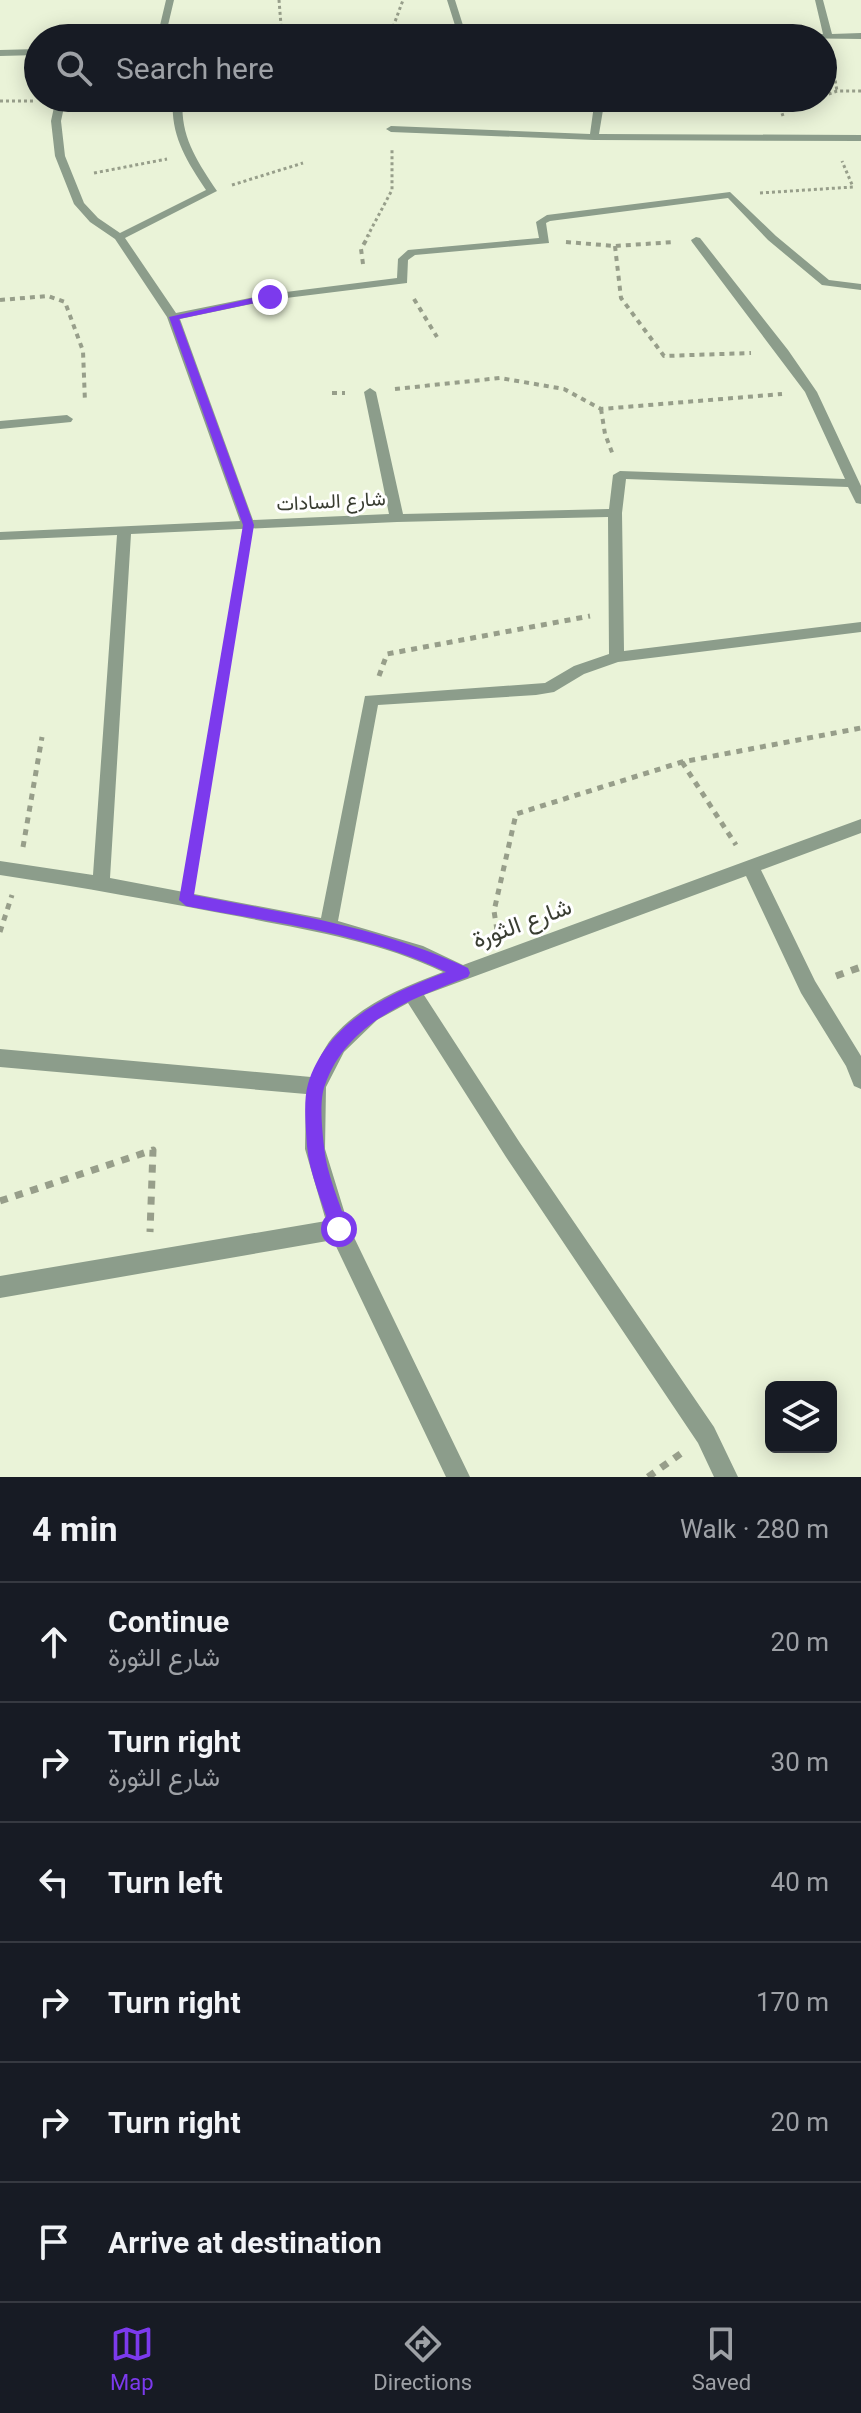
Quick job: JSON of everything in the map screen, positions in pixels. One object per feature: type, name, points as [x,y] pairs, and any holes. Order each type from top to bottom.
[{"type":"street","points":[[164,24],[170,0]]},
{"type":"street","points":[[451,0],[459,24]]},
{"type":"street","points":[[819,0],[825,24]]},
{"type":"street","points":[[837,36],[861,36]]},
{"type":"street","points":[[0,53],[24,52]]},
{"type":"street","points":[[59,112],[57,137],[79,204],[94,220],[119,237],[173,317],[248,525]]},
{"type":"street","points":[[119,237],[212,191],[187,155],[176,124],[177,112]]},
{"type":"street","points":[[594,137],[598,112]]},
{"type":"street","points":[[391,129],[594,137],[861,138]]},
{"type":"street","points":[[173,317],[258,299],[403,281],[405,255],[420,249],[545,241],[541,222],[547,218],[730,195],[772,238],[826,283],[861,287]]},
{"type":"street","points":[[696,240],[811,392],[861,500]]},
{"type":"street","points":[[370,392],[397,518]]},
{"type":"street","points":[[0,425],[67,419]]},
{"type":"street","points":[[617,657],[615,513],[620,475],[851,483]]},
{"type":"street","name":"شارع السادات","points":[[0,538],[397,518],[615,513]]},
{"type":"street","points":[[101,883],[124,530]]},
{"type":"street","points":[[328,927],[371,700],[536,690],[549,688],[579,670],[617,657],[861,627]]},
{"type":"street","name":"شارع الثورة","points":[[458,1477],[339,1229],[315,1149],[316,1086],[337,1046],[370,1014],[411,992],[861,826]]},
{"type":"street","points":[[0,868],[101,883],[328,927],[405,947],[462,973]]},
{"type":"street","points":[[751,868],[808,987],[859,1067]]},
{"type":"street","points":[[411,992],[513,1150],[706,1435],[726,1477]]},
{"type":"street","points":[[0,1058],[316,1086]]},
{"type":"street","points":[[0,1287],[339,1229]]},
{"type":"path","points":[[279,0],[281,24]]},
{"type":"path","points":[[394,24],[403,0]]},
{"type":"path","points":[[837,91],[861,91]]},
{"type":"path","points":[[0,101],[24,100]]},
{"type":"path","points":[[367,284],[361,249],[392,190],[391,129]]},
{"type":"path","points":[[730,195],[853,187],[832,138]]},
{"type":"path","points":[[68,178],[187,155]]},
{"type":"path","points":[[212,191],[303,163]]},
{"type":"path","points":[[545,241],[615,246],[696,240]]},
{"type":"path","points":[[615,246],[621,298],[664,356],[784,353]]},
{"type":"path","points":[[403,281],[437,337]]},
{"type":"path","points":[[0,300],[48,296],[65,302],[83,351],[86,408],[78,417],[67,419]]},
{"type":"path","points":[[370,392],[500,378],[564,389],[601,409],[811,392]]},
{"type":"path","points":[[601,409],[605,434],[620,475]]},
{"type":"path","points":[[186,900],[248,525]]},
{"type":"path","points":[[371,700],[387,654],[616,611]]},
{"type":"path","points":[[502,959],[494,911],[516,814],[682,762],[861,728]]},
{"type":"path","points":[[0,932],[19,871],[42,737]]},
{"type":"path","points":[[682,762],[751,868]]},
{"type":"path","points":[[0,1201],[153,1150],[148,1263]]},
{"type":"path","points":[[648,1477],[706,1435]]},
{"type":"route","points":[[270,297],[173,317],[248,525],[186,900],[357,932],[417,951],[462,973],[411,992],[370,1014],[337,1046],[316,1086],[315,1149],[339,1229]]}]
